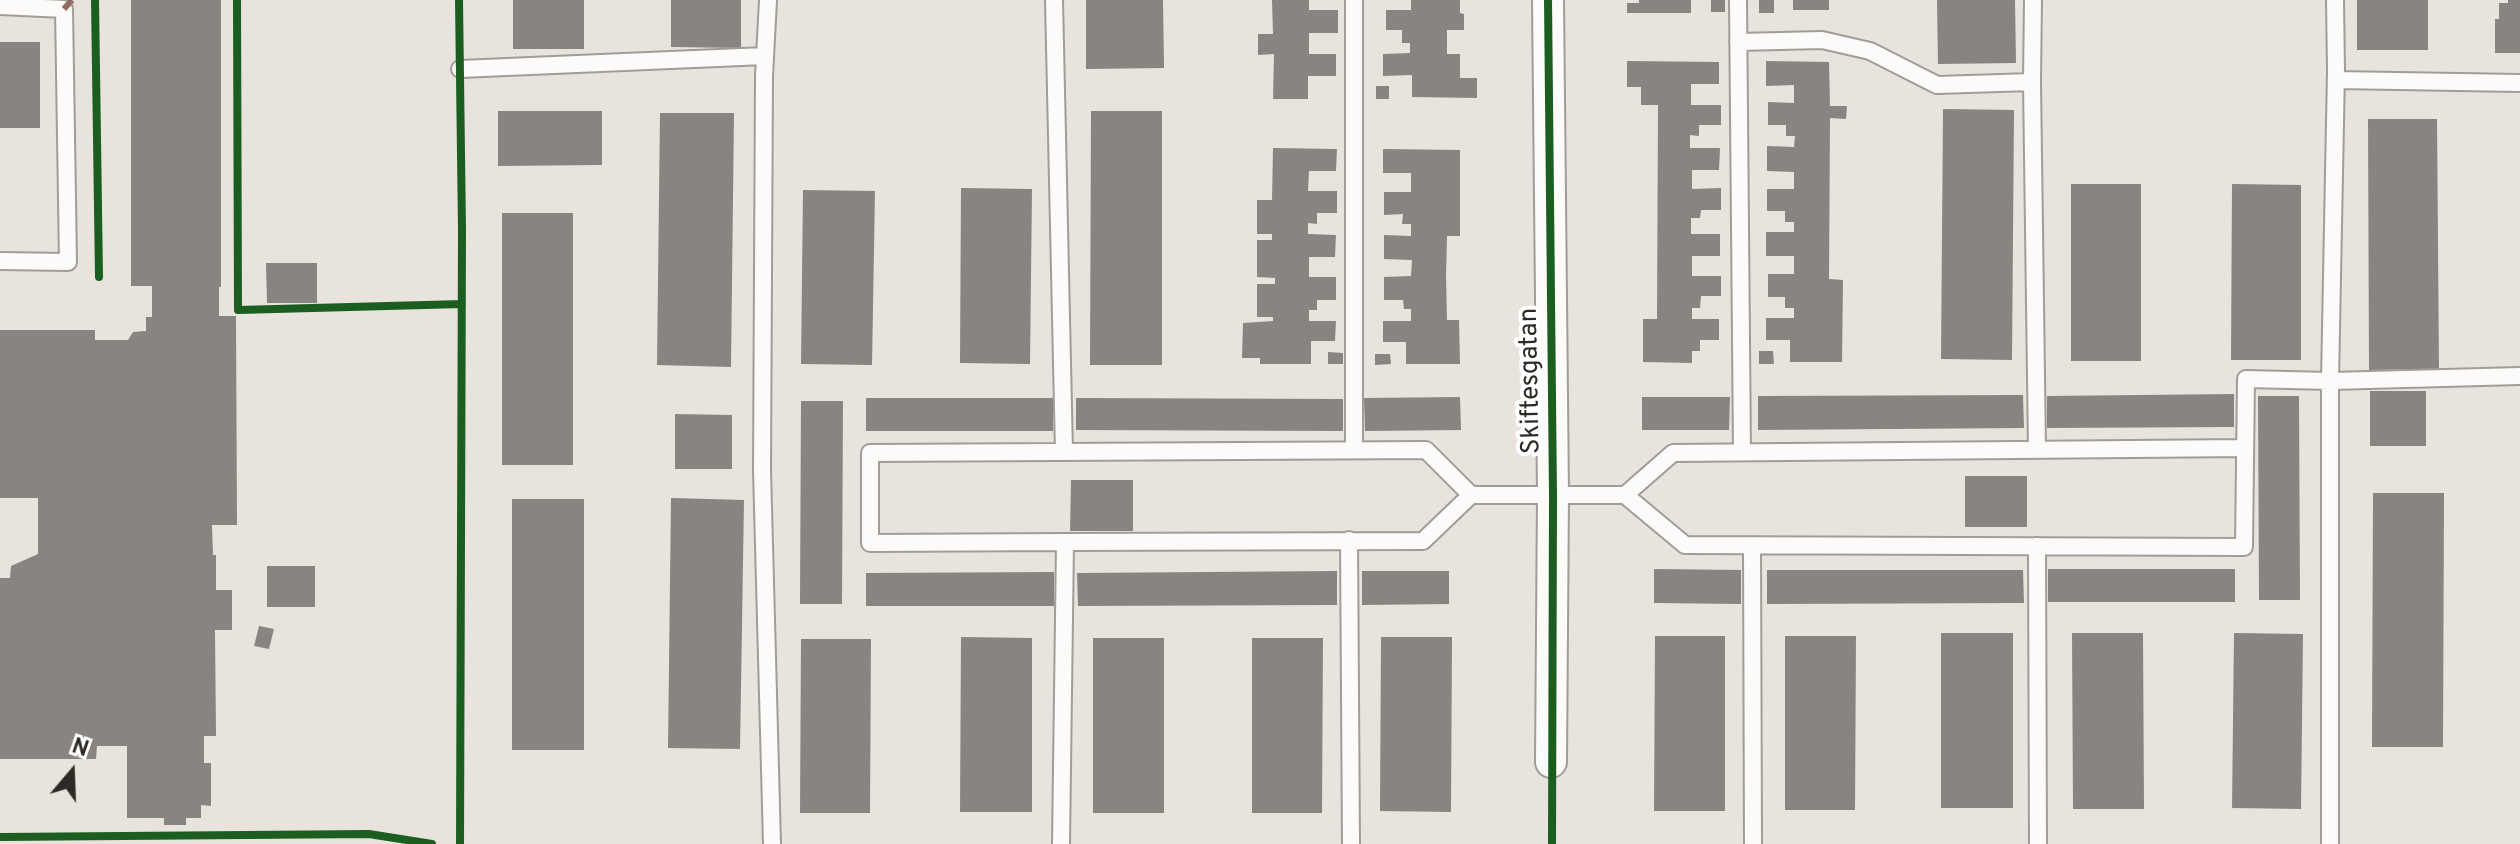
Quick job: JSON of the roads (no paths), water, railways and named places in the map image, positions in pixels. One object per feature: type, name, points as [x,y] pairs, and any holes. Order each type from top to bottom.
[{"type":"street","name":"Skiftesgatan","points":[[1548,0],[1553,495],[1551,762]]},
{"type":"lane","points":[[768,0],[762,470],[772,844]]},
{"type":"lane","points":[[1054,0],[1064,452]]},
{"type":"lane","points":[[1354,0],[1354,450]]},
{"type":"lane","points":[[1738,0],[1742,451]]},
{"type":"lane","points":[[2033,0],[2037,449]]},
{"type":"lane","points":[[2330,844],[2330,381],[2335,0]]},
{"type":"lane","points":[[0,6],[64,9],[68,262],[0,261]]},
{"type":"lane","points":[[1738,42],[1822,40],[1870,51],[1937,85],[2032,82]]},
{"type":"lane","points":[[460,69],[765,56]]},
{"type":"lane","points":[[2336,80],[2520,83]]},
{"type":"lane","points":[[1471,495],[1426,450],[870,453],[870,543],[1423,541],[1471,495],[1625,495],[1685,545],[2244,547],[2246,379],[2330,381],[2520,376]]},
{"type":"lane","points":[[1625,495],[1673,453],[2245,448]]},
{"type":"lane","points":[[1349,540],[1351,844]]},
{"type":"lane","points":[[1061,844],[1065,542]]},
{"type":"lane","points":[[1752,545],[1753,844]]},
{"type":"lane","points":[[2037,546],[2038,844]]}]
